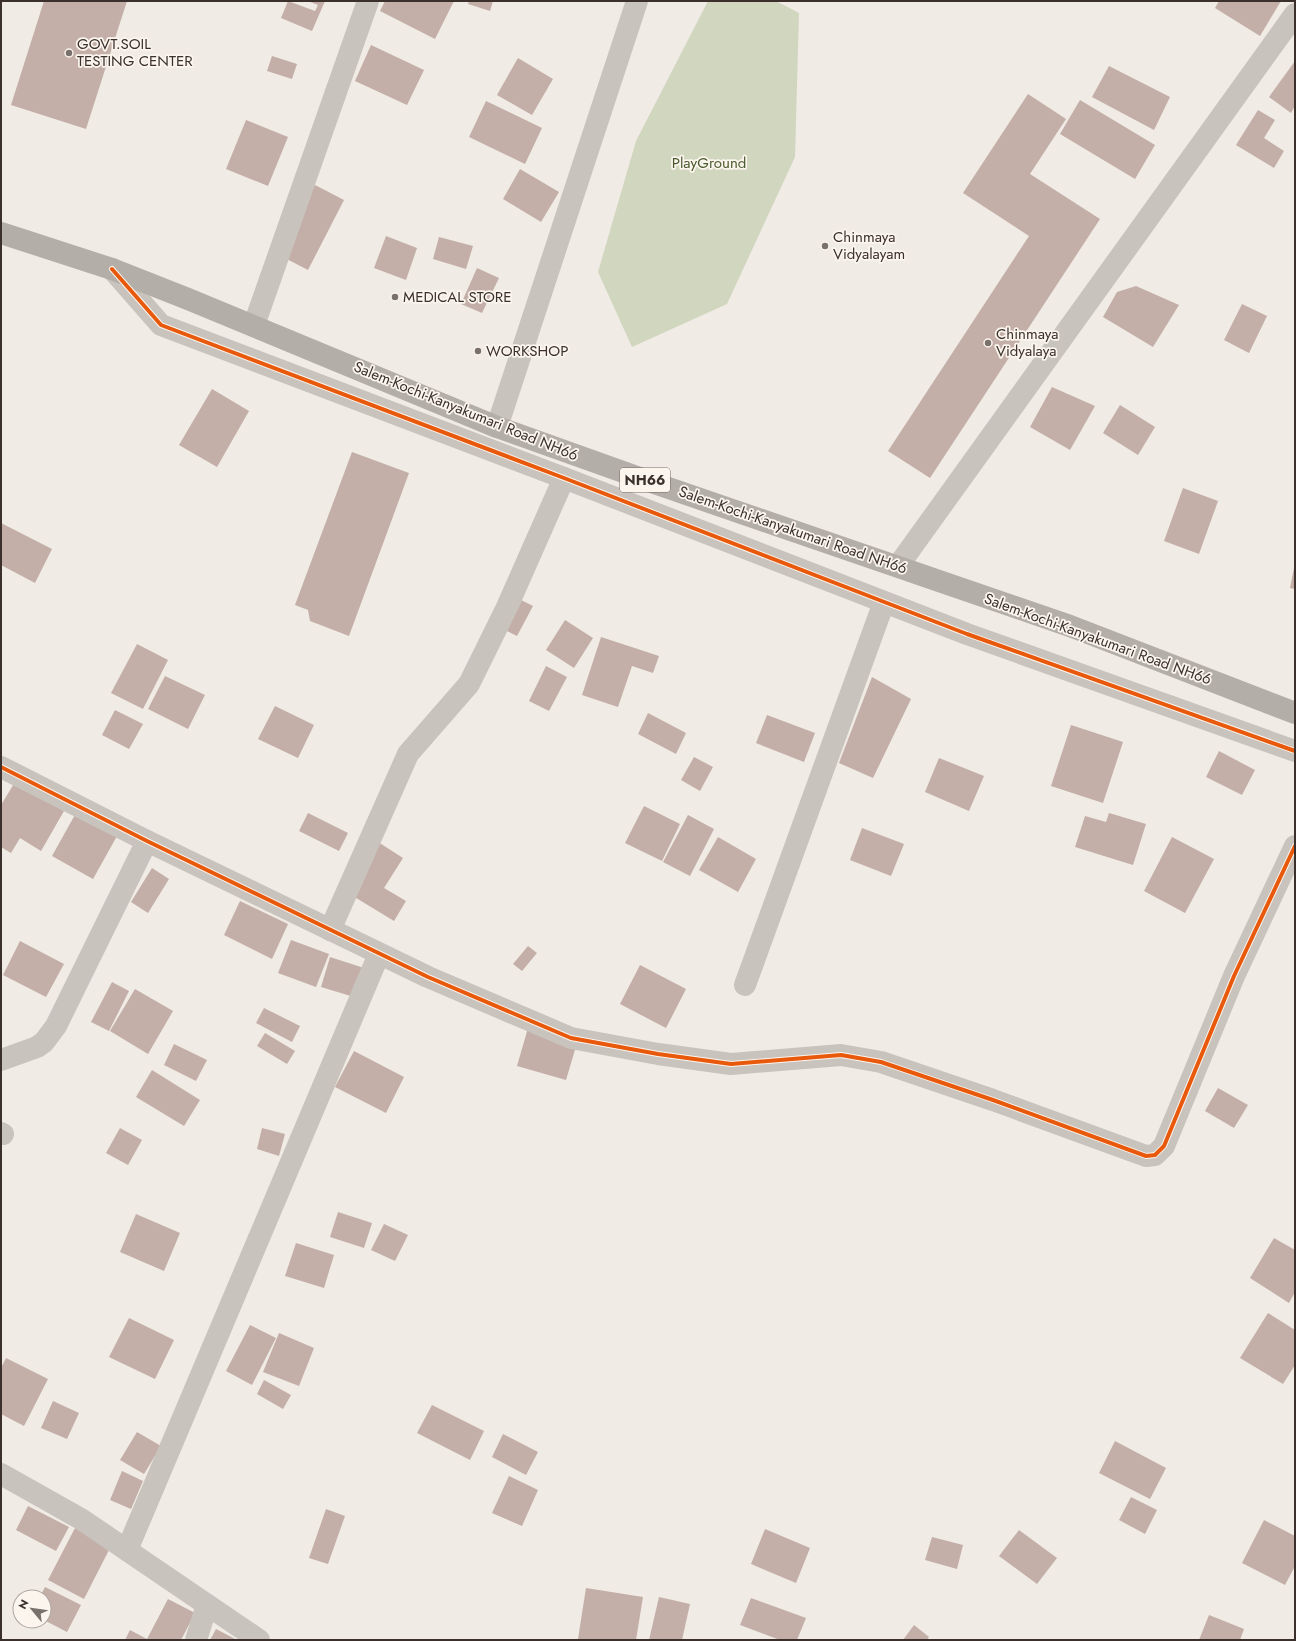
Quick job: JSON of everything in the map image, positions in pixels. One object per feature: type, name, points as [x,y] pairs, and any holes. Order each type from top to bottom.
[{"type":"highway","name":"Salem-Kochi-Kanyakumari Road NH66","points":[[1,233],[112,269],[254,325],[497,427],[654,483],[1070,626],[1295,713]]},
{"type":"street","points":[[254,325],[368,1]]},
{"type":"street","points":[[497,427],[637,1]]},
{"type":"street","points":[[898,566],[1295,14]]},
{"type":"street","points":[[112,269],[160,325],[564,478],[967,634],[1295,751]]},
{"type":"street","points":[[330,930],[408,754],[469,684],[507,607],[564,478]]},
{"type":"street","points":[[745,985],[884,602]]},
{"type":"street","points":[[1,767],[147,841],[379,954],[428,977],[571,1038],[658,1054],[731,1064],[841,1055],[881,1062],[993,1100],[1146,1156],[1155,1155],[1164,1146],[1234,976],[1295,846]]},
{"type":"street","points":[[1,1060],[37,1047],[44,1042],[56,1026],[147,841]]},
{"type":"street","points":[[127,1550],[379,954]]},
{"type":"street","points":[[1,1474],[80,1519],[259,1640]]},
{"type":"street","points":[[196,1640],[207,1605]]},
{"type":"green space","name":"PlayGround","points":[[708,1],[776,1],[799,13],[795,157],[727,304],[632,347],[598,272],[636,141]]},
{"type":"building","name":"GOVT.SOIL TESTING CENTER","points":[[44,1],[127,1],[86,129],[11,105]]},
{"type":"building","points":[[288,1],[315,11],[318,5],[308,1],[325,1],[312,31],[281,18]]},
{"type":"building","points":[[385,1],[454,1],[435,39],[380,11]]},
{"type":"building","points":[[469,1],[493,1],[490,11],[468,4]]},
{"type":"building","points":[[1219,1],[1281,1],[1260,36],[1215,8]]},
{"type":"building","points":[[371,45],[424,70],[407,105],[355,81]]},
{"type":"building","points":[[272,56],[297,64],[292,79],[267,71]]},
{"type":"building","points":[[518,58],[553,79],[532,115],[497,95]]},
{"type":"building","points":[[1295,61],[1295,106],[1291,113],[1269,97]]},
{"type":"building","points":[[1109,66],[1170,97],[1154,130],[1092,97]]},
{"type":"building","name":"Chinmaya Vidyalaya","points":[[1028,94],[1066,119],[1030,174],[1100,219],[930,478],[888,451],[1029,236],[963,193]]},
{"type":"building","points":[[1080,100],[1155,145],[1135,179],[1060,134]]},
{"type":"building","points":[[486,101],[542,128],[525,164],[469,137]]},
{"type":"building","points":[[1258,110],[1275,120],[1264,138],[1284,151],[1274,168],[1236,145]]},
{"type":"building","points":[[246,120],[288,137],[268,186],[226,169]]},
{"type":"building","points":[[520,169],[559,192],[541,222],[503,199]]},
{"type":"building","points":[[315,185],[344,200],[308,270],[279,255]]},
{"type":"building","points":[[386,236],[417,248],[406,280],[374,268]]},
{"type":"building","points":[[439,237],[473,246],[466,269],[433,259]]},
{"type":"building","points":[[477,268],[499,278],[482,313],[461,304]]},
{"type":"building","points":[[1136,286],[1179,305],[1153,347],[1103,317],[1117,292]]},
{"type":"building","points":[[1242,304],[1267,316],[1249,353],[1224,340]]},
{"type":"building","points":[[1052,387],[1095,406],[1070,450],[1030,427]]},
{"type":"building","points":[[212,389],[249,411],[217,467],[179,445]]},
{"type":"building","points":[[1120,405],[1155,427],[1138,455],[1103,433]]},
{"type":"building","points":[[352,452],[409,473],[349,636],[310,621],[308,610],[295,605]]},
{"type":"building","points":[[1183,488],[1218,501],[1199,554],[1164,541]]},
{"type":"building","points":[[1,523],[52,549],[35,583],[1,565]]},
{"type":"building","points":[[1295,568],[1295,589],[1290,588]]},
{"type":"building","points":[[513,596],[533,606],[517,636],[497,626]]},
{"type":"building","points":[[565,620],[593,638],[574,668],[546,650]]},
{"type":"building","points":[[601,637],[659,656],[653,673],[632,666],[618,707],[582,695]]},
{"type":"building","points":[[137,644],[168,660],[143,709],[111,693]]},
{"type":"building","points":[[546,666],[567,677],[549,711],[529,701]]},
{"type":"building","points":[[165,676],[205,695],[188,729],[148,709]]},
{"type":"building","points":[[872,677],[911,699],[873,778],[839,763]]},
{"type":"building","points":[[275,706],[314,725],[298,758],[258,739]]},
{"type":"building","points":[[115,710],[143,724],[129,749],[102,735]]},
{"type":"building","points":[[648,713],[686,733],[676,754],[638,734]]},
{"type":"building","points":[[767,715],[815,733],[804,762],[756,743]]},
{"type":"building","points":[[1071,725],[1123,742],[1103,803],[1051,786]]},
{"type":"building","points":[[1219,751],[1255,770],[1242,795],[1206,777]]},
{"type":"building","points":[[694,757],[713,767],[700,791],[681,780]]},
{"type":"building","points":[[939,758],[984,776],[969,811],[925,792]]},
{"type":"building","points":[[15,782],[64,811],[41,851],[20,838],[11,853],[1,847],[1,805]]},
{"type":"building","points":[[644,806],[680,824],[662,861],[625,843]]},
{"type":"building","points":[[76,813],[117,836],[93,879],[52,856]]},
{"type":"building","points":[[308,813],[348,833],[339,851],[299,831]]},
{"type":"building","points":[[1109,813],[1146,824],[1133,865],[1075,847],[1085,816],[1106,822]]},
{"type":"building","points":[[688,815],[714,829],[690,876],[663,862]]},
{"type":"building","points":[[862,828],[904,844],[891,876],[850,860]]},
{"type":"building","points":[[718,837],[756,859],[738,892],[699,870]]},
{"type":"building","points":[[1172,837],[1214,859],[1185,913],[1144,891]]},
{"type":"building","points":[[378,842],[403,858],[384,888],[406,901],[394,921],[348,893]]},
{"type":"building","points":[[152,868],[169,879],[148,913],[131,902]]},
{"type":"building","points":[[240,901],[288,924],[272,959],[224,935]]},
{"type":"building","points":[[291,940],[329,954],[316,987],[278,973]]},
{"type":"building","points":[[20,941],[64,964],[46,997],[3,975]]},
{"type":"building","points":[[528,946],[537,953],[522,971],[513,964]]},
{"type":"building","points":[[330,957],[364,968],[354,997],[321,987]]},
{"type":"building","points":[[640,965],[686,989],[666,1028],[620,1004]]},
{"type":"building","points":[[112,982],[129,991],[109,1031],[91,1022]]},
{"type":"building","points":[[135,989],[173,1011],[148,1054],[110,1031]]},
{"type":"building","points":[[264,1008],[300,1026],[292,1042],[256,1023]]},
{"type":"building","points":[[528,1028],[577,1043],[566,1080],[517,1066]]},
{"type":"building","points":[[265,1033],[295,1051],[287,1064],[257,1046]]},
{"type":"building","points":[[174,1044],[207,1060],[196,1081],[164,1065]]},
{"type":"building","points":[[354,1051],[404,1077],[386,1113],[335,1087]]},
{"type":"building","points":[[152,1070],[200,1100],[184,1126],[136,1097]]},
{"type":"building","points":[[1218,1088],[1248,1105],[1234,1128],[1205,1111]]},
{"type":"building","points":[[120,1128],[142,1140],[128,1165],[106,1153]]},
{"type":"building","points":[[262,1128],[285,1134],[279,1156],[257,1149]]},
{"type":"building","points":[[338,1212],[372,1223],[364,1248],[330,1237]]},
{"type":"building","points":[[136,1214],[180,1233],[164,1271],[120,1252]]},
{"type":"building","points":[[384,1224],[408,1235],[395,1261],[371,1250]]},
{"type":"building","points":[[1274,1238],[1295,1250],[1295,1292],[1289,1303],[1250,1278]]},
{"type":"building","points":[[296,1243],[334,1255],[324,1288],[285,1276]]},
{"type":"building","points":[[1268,1313],[1295,1330],[1295,1365],[1283,1384],[1240,1358]]},
{"type":"building","points":[[129,1318],[174,1340],[155,1379],[109,1357]]},
{"type":"building","points":[[250,1325],[276,1338],[252,1385],[226,1371]]},
{"type":"building","points":[[279,1333],[314,1348],[299,1386],[263,1372]]},
{"type":"building","points":[[6,1358],[48,1379],[24,1426],[1,1414],[1,1368]]},
{"type":"building","points":[[264,1380],[291,1395],[283,1409],[257,1394]]},
{"type":"building","points":[[53,1401],[79,1413],[67,1439],[41,1428]]},
{"type":"building","points":[[432,1405],[484,1431],[470,1460],[417,1433]]},
{"type":"building","points":[[137,1432],[161,1446],[144,1474],[120,1460]]},
{"type":"building","points":[[503,1434],[538,1452],[526,1475],[492,1457]]},
{"type":"building","points":[[1115,1441],[1166,1468],[1150,1499],[1099,1473]]},
{"type":"building","points":[[122,1471],[143,1481],[131,1509],[110,1500]]},
{"type":"building","points":[[509,1476],[538,1490],[522,1526],[492,1513]]},
{"type":"building","points":[[1131,1497],[1157,1510],[1145,1534],[1119,1520]]},
{"type":"building","points":[[28,1506],[69,1527],[56,1551],[16,1530]]},
{"type":"building","points":[[326,1509],[345,1516],[328,1564],[309,1558]]},
{"type":"building","points":[[1264,1520],[1295,1536],[1295,1566],[1285,1585],[1242,1563]]},
{"type":"building","points":[[75,1528],[111,1546],[84,1599],[48,1580]]},
{"type":"building","points":[[765,1529],[810,1548],[796,1583],[751,1564]]},
{"type":"building","points":[[1019,1530],[1057,1558],[1037,1584],[999,1556]]},
{"type":"building","points":[[932,1537],[963,1545],[957,1569],[925,1560]]},
{"type":"building","points":[[586,1588],[643,1597],[636,1640],[578,1639]]},
{"type":"building","points":[[52,1590],[81,1605],[67,1632],[52,1624]]},
{"type":"building","points":[[659,1597],[690,1604],[682,1640],[649,1640]]},
{"type":"building","points":[[751,1598],[806,1618],[797,1640],[780,1640],[740,1625]]},
{"type":"building","points":[[168,1599],[195,1613],[181,1640],[125,1640],[130,1630],[147,1639]]},
{"type":"building","points":[[1209,1615],[1244,1629],[1240,1640],[1199,1640]]},
{"type":"building","points":[[914,1625],[929,1637],[927,1640],[903,1640]]},
{"type":"building","points":[[216,1629],[237,1640],[210,1640]]},
{"type":"cycle path","points":[[112,269],[161,325],[564,478],[967,634],[1295,751]]},
{"type":"cycle path","points":[[1,767],[147,841],[428,977],[571,1038],[658,1054],[731,1064],[841,1055],[881,1062],[993,1100],[1146,1156],[1155,1155],[1164,1146],[1234,976],[1295,846]]},
{"type":"place","name":"GOVT.SOIL TESTING CENTER","points":[[69,53]]},
{"type":"place","name":"Chinmaya Vidyalayam","points":[[825,246]]},
{"type":"place","name":"MEDICAL STORE","points":[[395,297]]},
{"type":"place","name":"Chinmaya Vidyalaya","points":[[988,343]]},
{"type":"place","name":"WORKSHOP","points":[[478,351]]}]
